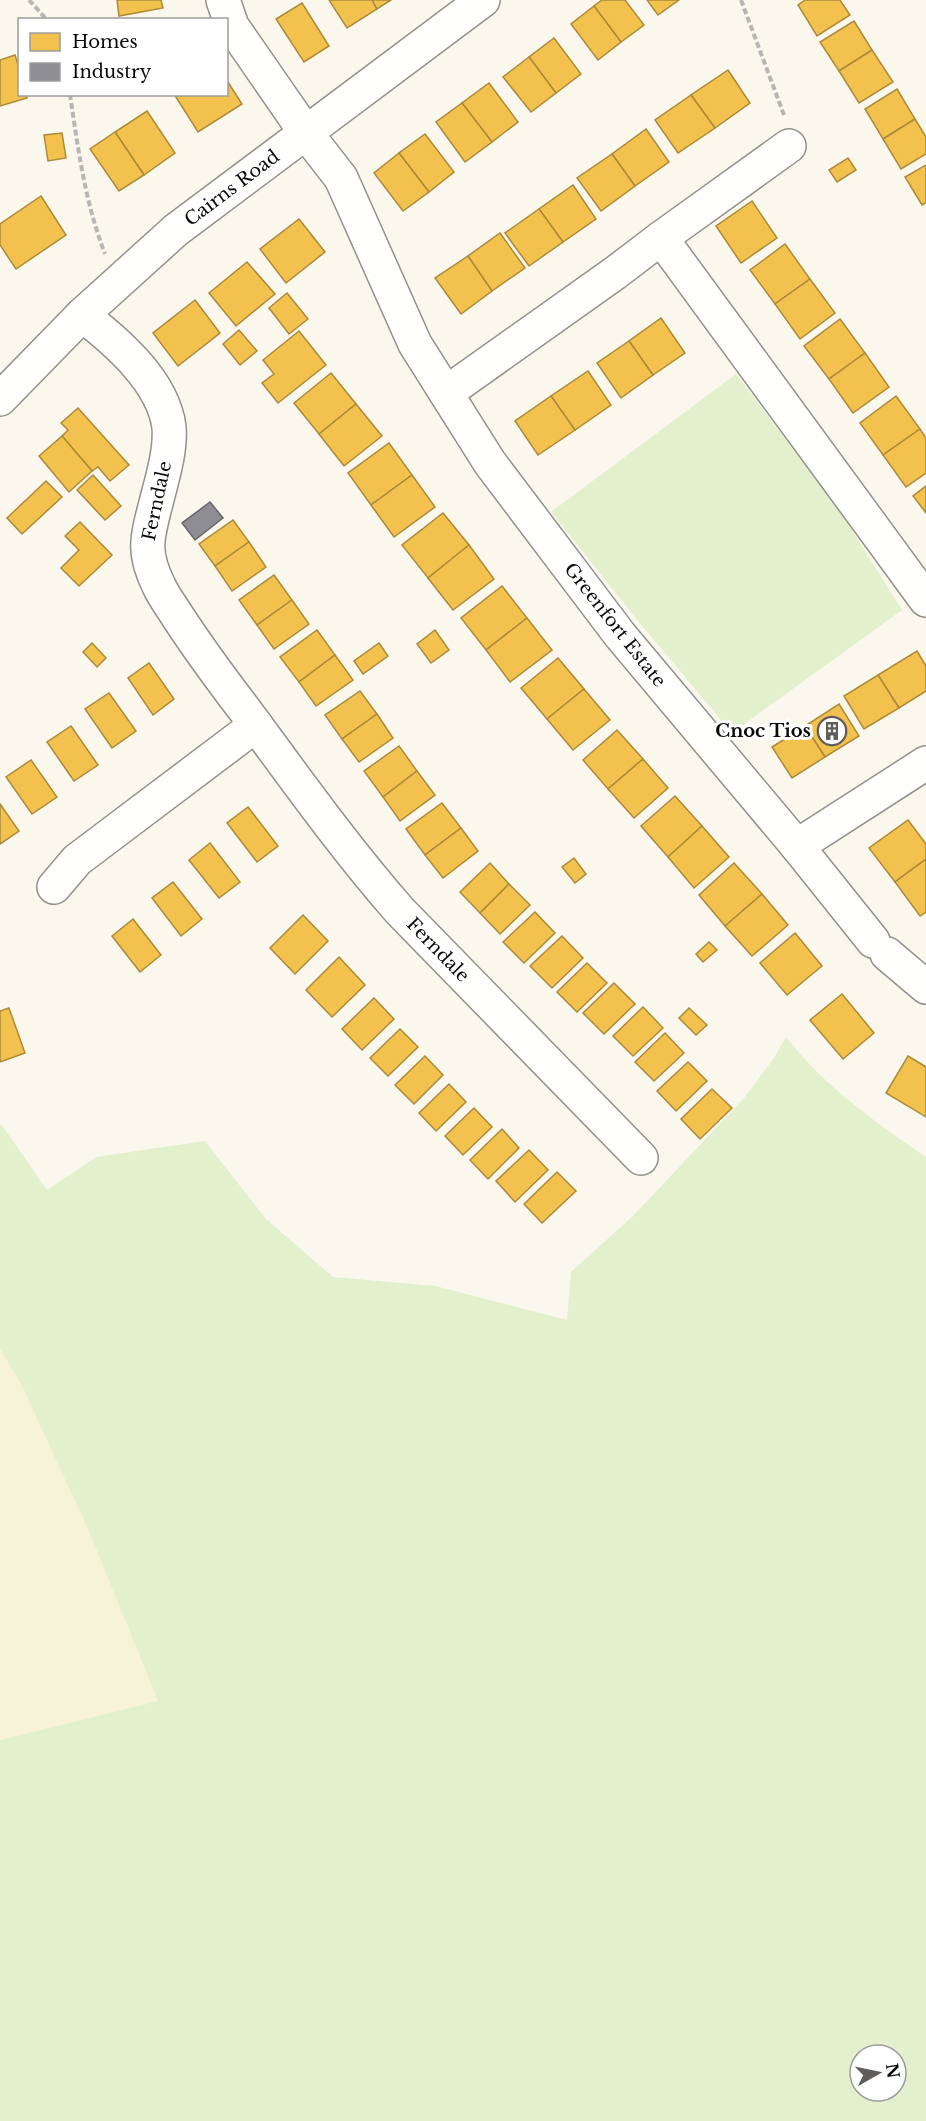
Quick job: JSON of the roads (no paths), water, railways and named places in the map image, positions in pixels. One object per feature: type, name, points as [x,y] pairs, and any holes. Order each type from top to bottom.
[{"type":"street","name":"Greenfort Estate","points":[[223,0],[232,26],[306,133],[341,178],[415,344],[490,463],[620,635],[880,947],[926,987]]},
{"type":"street","name":"Cairns Road","points":[[0,399],[82,315],[176,230],[483,0]]},
{"type":"street","points":[[446,393],[789,146]]},
{"type":"street","points":[[661,238],[926,600]]},
{"type":"street","name":"Ferndale","points":[[82,315],[132,360],[153,385],[162,402],[169,427],[168,448],[146,546],[150,566],[159,587],[194,641],[325,821],[400,910],[640,1158]]},
{"type":"street","points":[[54,887],[77,860],[256,725]]},
{"type":"street","points":[[797,846],[926,763]]},
{"type":"place","name":"Cnoc Tios","points":[[832,731]]}]
